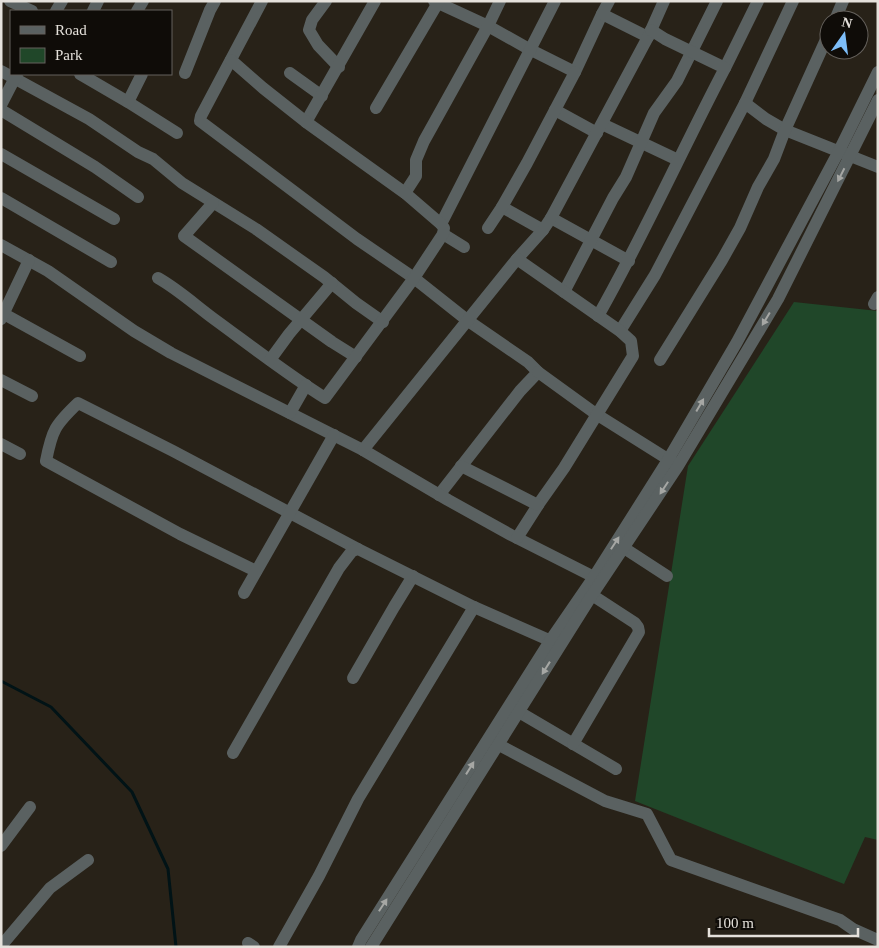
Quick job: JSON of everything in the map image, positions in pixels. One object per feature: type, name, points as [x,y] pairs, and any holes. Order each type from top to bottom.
[{"type":"street","points":[[10,1],[30,10]]},
{"type":"street","points":[[185,73],[215,1]]},
{"type":"street","points":[[262,1],[200,121],[596,414],[673,463]]},
{"type":"street","points":[[326,1],[312,20],[309,30],[318,45],[339,67]]},
{"type":"street","points":[[306,122],[375,1]]},
{"type":"street","points":[[405,193],[416,176],[416,160],[424,140],[500,1]]},
{"type":"street","points":[[158,278],[192,300],[270,360],[325,398],[414,278],[442,229],[554,1]]},
{"type":"street","points":[[488,228],[502,207],[555,110],[609,1]]},
{"type":"street","points":[[363,450],[517,259],[543,230],[600,128],[650,33],[664,1]]},
{"type":"street","points":[[564,292],[626,177],[654,113],[677,80],[717,1]]},
{"type":"street","points":[[598,316],[629,261],[758,1]]},
{"type":"street","points":[[620,331],[654,275],[745,104],[793,1]]},
{"type":"street","points":[[376,108],[437,2],[488,26],[529,50],[575,72]]},
{"type":"street","points":[[602,14],[650,33],[725,68]]},
{"type":"street","points":[[660,360],[740,228],[758,186],[774,159],[819,54]]},
{"type":"street","points":[[232,60],[263,88],[306,122],[405,193],[442,229],[464,247]]},
{"type":"street","points":[[371,947],[519,712],[555,643],[592,595],[598,579],[624,548],[673,463],[839,151],[878,72]]},
{"type":"street","points":[[290,73],[322,96]]},
{"type":"street","points":[[85,75],[99,78],[128,102],[177,133]]},
{"type":"street","points":[[128,102],[142,75]]},
{"type":"street","points":[[1,106],[16,76],[88,119],[138,152],[153,159],[182,183],[256,230],[332,283],[383,322]]},
{"type":"street","points":[[358,947],[778,299],[878,100]]},
{"type":"street","points":[[745,104],[785,130],[878,167]]},
{"type":"street","points":[[1,110],[95,167],[138,196]]},
{"type":"street","points":[[555,110],[642,142],[678,160]]},
{"type":"street","points":[[1,154],[114,219]]},
{"type":"street","points":[[1,198],[110,262]]},
{"type":"street","points":[[213,203],[184,236],[332,342],[356,357]]},
{"type":"street","points":[[502,207],[543,230]]},
{"type":"street","points":[[551,218],[629,261]]},
{"type":"street","points":[[1,245],[29,260],[134,330],[171,352],[363,450],[517,538],[598,579]]},
{"type":"street","points":[[517,259],[620,331],[631,341],[633,356],[564,468],[517,538]]},
{"type":"street","points":[[29,260],[3,317],[80,356]]},
{"type":"street","points":[[270,360],[301,318],[332,283]]},
{"type":"street","points":[[439,494],[520,391],[538,372]]},
{"type":"street","points":[[1,380],[32,396]]},
{"type":"street","points":[[290,413],[306,386]]},
{"type":"street","points":[[256,571],[180,534],[46,461],[51,437],[58,423],[78,403],[174,450],[358,549],[474,607],[555,643]]},
{"type":"street","points":[[244,593],[334,435]]},
{"type":"street","points":[[1,444],[20,454]]},
{"type":"street","points":[[461,466],[538,505]]},
{"type":"street","points":[[624,548],[667,576]]},
{"type":"street","points":[[233,753],[323,593],[344,560],[352,551],[358,549]]},
{"type":"street","points":[[353,678],[413,576]]},
{"type":"street","points":[[573,744],[638,632],[635,623],[592,595]]},
{"type":"street","points":[[280,947],[358,799],[474,607]]},
{"type":"street","points":[[519,712],[616,769]]},
{"type":"street","points":[[499,745],[605,801],[647,814],[671,860],[840,920],[853,929],[878,940]]},
{"type":"street","points":[[1,846],[30,807]]},
{"type":"street","points":[[1,946],[50,888],[88,860]]},
{"type":"green space","points":[[794,302],[878,311],[878,840],[865,837],[844,884],[635,801],[688,466]]},
{"type":"waterway","points":[[1,681],[51,707],[132,792],[168,869],[176,947]]}]
